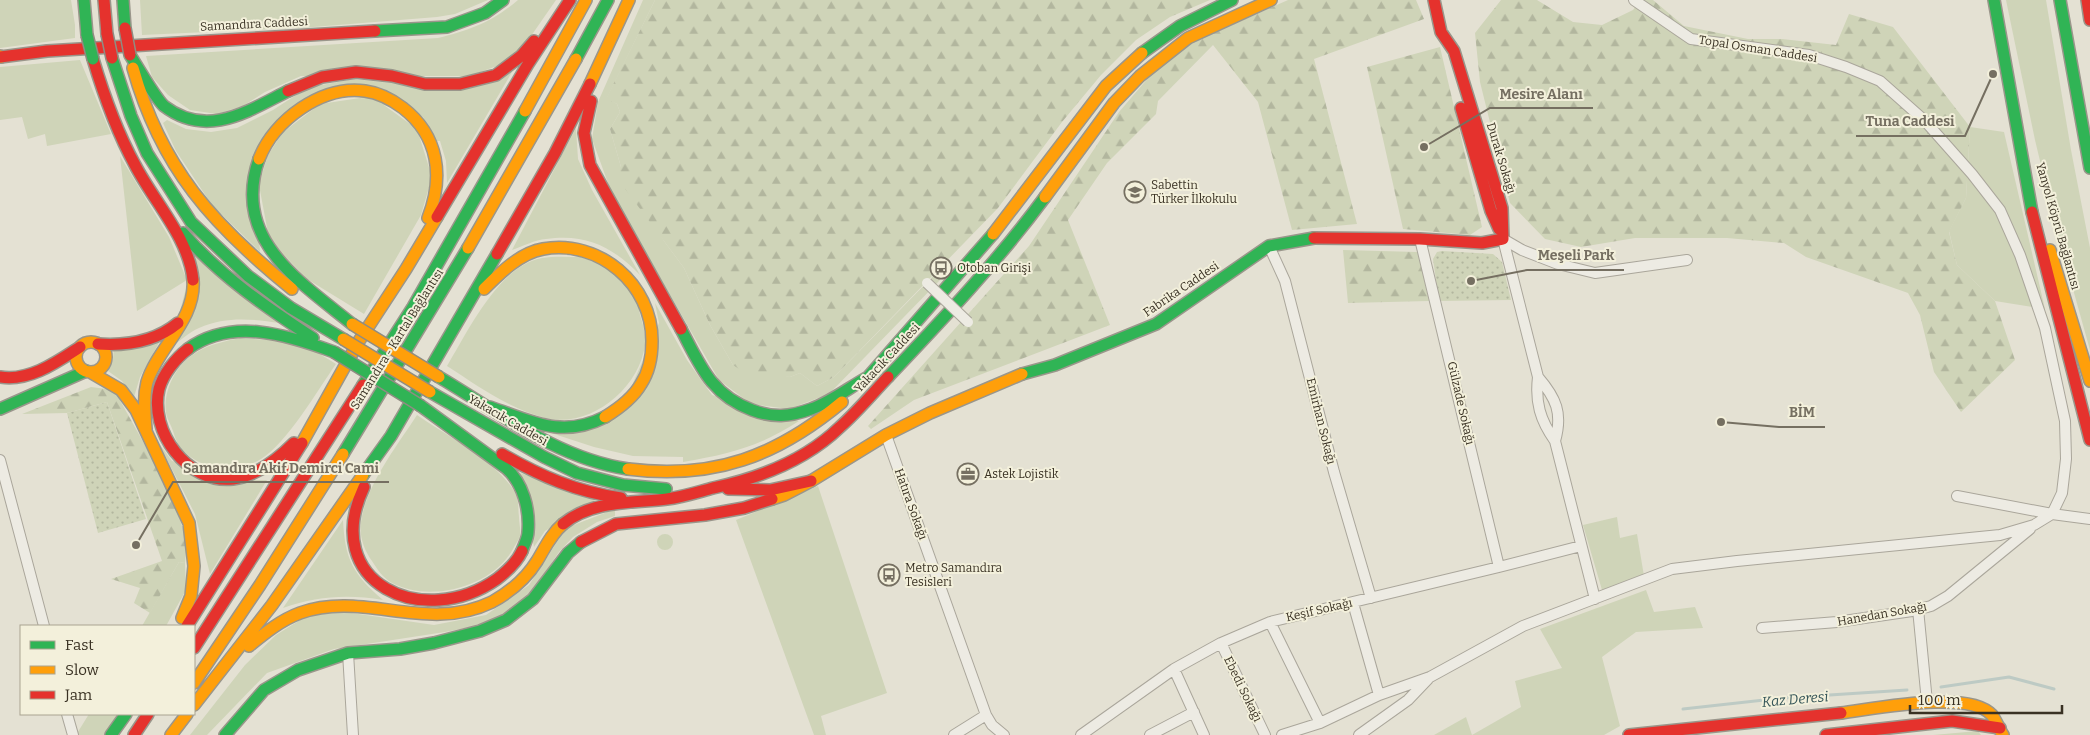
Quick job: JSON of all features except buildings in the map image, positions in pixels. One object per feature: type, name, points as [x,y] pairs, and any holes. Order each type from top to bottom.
[{"type":"main road","points":[[84,0],[87,35],[112,117],[136,168],[187,254],[193,285],[188,314],[148,378],[144,398],[146,430]]},
{"type":"main road","name":"Yakacık Caddesi","points":[[104,0],[107,34],[112,58],[131,116],[147,153],[191,222],[248,276],[292,308],[430,392],[544,457],[577,473],[599,480],[640,487],[671,489],[713,488],[749,480],[786,465],[815,448],[840,428],[953,308],[1014,239],[1114,103],[1140,76],[1188,38],[1271,0]]},
{"type":"main road","points":[[124,0],[125,28],[137,88],[152,125],[181,174],[220,226],[259,263],[300,295],[352,324]]},
{"type":"main road","name":"Samandıra Caddesi","points":[[0,57],[47,51],[447,27],[485,13],[503,0]]},
{"type":"main road","points":[[130,55],[163,105],[187,118],[220,121],[251,111],[287,91],[322,77],[356,72],[392,76],[425,84],[460,84],[496,75],[521,56],[570,0]]},
{"type":"main road","points":[[188,625],[293,458],[359,341],[406,269],[528,64],[570,0]]},
{"type":"main road","name":"Samandıra - Kartal Bağlantısı","points":[[195,646],[413,307],[586,0]]},
{"type":"main road","name":"Samandıra - Kartal Bağlantısı","points":[[195,681],[277,557],[439,298],[546,116],[608,0]]},
{"type":"main road","points":[[422,406],[511,473],[523,492],[530,518],[529,536],[522,555],[510,570],[482,588],[468,594],[438,600],[420,600],[393,593],[379,584],[364,570],[353,548],[352,523],[357,500],[391,436],[555,153],[604,56],[629,0]]},
{"type":"main road","name":"Yakacık Caddesi","points":[[352,324],[551,444],[583,457],[610,466],[650,471],[708,469],[753,459],[784,445],[824,418],[868,377],[1001,224],[1106,86],[1118,73],[1162,36],[1194,16],[1232,0]]},
{"type":"main road","name":"Durak Sokağı","points":[[1434,0],[1450,72],[1491,211],[1503,239]]},
{"type":"main road","points":[[1994,0],[2026,187],[2042,262],[2090,440]]},
{"type":"main road","points":[[2060,0],[2090,168]]},
{"type":"main road","points":[[2087,0],[2090,20]]},
{"type":"main road","points":[[604,56],[583,126],[584,141],[590,165],[711,382],[725,397],[738,405],[769,416],[784,416],[819,406],[868,377]]},
{"type":"main road","points":[[352,324],[283,266],[268,247],[258,224],[254,204],[254,180],[260,156],[286,121],[304,106],[327,95],[346,91],[365,91],[382,94],[417,118],[426,130],[434,152],[438,182],[432,209],[406,269]]},
{"type":"main road","name":"Yanyol Köprü Bağlantısı","points":[[2017,136],[2090,381]]},
{"type":"main road","points":[[136,168],[184,235],[217,268],[241,288],[334,352],[534,473],[553,482],[601,496],[637,500],[666,499],[713,488],[748,492],[774,491],[811,481]]},
{"type":"main road","name":"Fabrika Caddesi","points":[[811,481],[886,435],[930,413],[1019,375],[1055,365],[1156,324],[1269,246],[1318,238],[1420,239],[1482,243],[1503,239]]},
{"type":"main road","points":[[458,321],[498,275],[514,262],[543,249],[575,249],[591,252],[611,262],[632,280],[649,309],[653,355],[648,371],[628,401],[614,412],[599,421],[583,426],[558,428],[542,425],[490,407]]},
{"type":"main road","points":[[0,377],[22,377],[88,342],[98,344],[142,342],[160,336],[173,328],[188,314]]},
{"type":"main road","points":[[328,395],[301,434],[275,462],[243,476],[223,479],[205,476],[181,460],[162,431],[158,410],[158,392],[167,370],[194,343],[224,332],[252,331],[294,338],[334,352]]},
{"type":"main road","points":[[0,408],[88,371],[100,369],[106,361],[105,351],[98,344]]},
{"type":"main road","points":[[80,347],[76,356],[82,368],[121,390],[136,410],[189,523],[194,566],[191,596],[179,625]]},
{"type":"main road","points":[[195,705],[272,605],[391,436]]},
{"type":"main road","points":[[225,735],[264,690],[298,670],[348,653],[400,649],[434,643],[480,631],[506,620],[533,599],[568,553],[579,543],[616,524],[704,515],[744,508],[774,499],[811,481]]},
{"type":"main road","points":[[195,705],[240,655],[267,632],[290,617],[304,611],[336,605],[429,616],[464,612],[498,599],[521,581],[533,567],[546,543],[565,522],[594,509],[637,500]]},
{"type":"main road","points":[[1629,735],[1773,721],[1927,702],[1962,702],[1977,707],[1991,714],[2002,732]]},
{"type":"main road","points":[[111,735],[125,715]]},
{"type":"main road","points":[[134,735],[147,715]]},
{"type":"main road","points":[[167,728],[186,715]]},
{"type":"main road","points":[[1826,735],[1952,721],[2002,732]]},
{"type":"street","name":"Topal Osman Caddesi","points":[[1634,0],[1691,38],[1809,54],[1880,81],[1925,122],[1972,174],[2000,210],[2020,255],[2045,328],[2065,421],[2066,459],[2062,493],[2052,514]]},
{"type":"street","name":"Gülzade Sokağı","points":[[1420,239],[1499,568]]},
{"type":"street","points":[[1503,239],[1522,250],[1558,264],[1595,272],[1687,260]]},
{"type":"street","name":"Durak Sokağı","points":[[1503,239],[1538,377],[1536,394],[1538,411],[1545,428],[1555,441],[1595,599]]},
{"type":"street","name":"Emirhan Sokağı","points":[[1269,246],[1285,281],[1334,472],[1371,598]]},
{"type":"street","points":[[927,283],[968,322]]},
{"type":"street","name":"Durak Sokağı","points":[[1538,377],[1555,402],[1559,425],[1555,441]]},
{"type":"street","name":"Hatıra Sokağı","points":[[886,435],[986,715]]},
{"type":"street","points":[[0,460],[44,625]]},
{"type":"street","points":[[1957,496],[2052,514],[2090,519]]},
{"type":"street","points":[[1282,735],[1320,722],[1379,695],[1430,677],[1523,626],[1672,570],[1737,561],[2000,536],[2034,525],[2052,514]]},
{"type":"street","name":"Hanedan Sokağı","points":[[1762,628],[1837,622],[1931,606],[1948,596],[2034,525]]},
{"type":"street","name":"Keşif Sokağı","points":[[1082,735],[1174,668],[1220,643],[1270,622],[1499,568],[1581,546]]},
{"type":"street","points":[[1353,603],[1379,695]]},
{"type":"street","points":[[1918,609],[1927,702]]},
{"type":"street","points":[[1270,622],[1320,722]]},
{"type":"street","name":"Ebedi Sokağı","points":[[1220,643],[1265,735]]},
{"type":"street","points":[[348,653],[353,735]]},
{"type":"street","points":[[1174,668],[1204,735]]},
{"type":"street","points":[[1359,735],[1408,700],[1430,677]]},
{"type":"street","points":[[1150,735],[1194,712]]},
{"type":"street","points":[[67,715],[73,735]]},
{"type":"street","points":[[954,735],[986,715],[992,725],[1004,735]]},
{"type":"green space","points":[[0,0],[71,0],[75,38],[0,48]]},
{"type":"green space","points":[[140,0],[488,0],[455,14],[437,17],[313,27],[142,35]]},
{"type":"green space","points":[[518,0],[556,0],[522,49],[497,66],[469,76],[301,76],[265,92],[243,106],[217,114],[190,110],[168,95],[152,77],[146,56],[438,38],[460,32],[490,20]]},
{"type":"green space","points":[[643,0],[655,0],[607,98],[617,104],[620,112],[610,129],[621,167],[664,241],[684,268],[710,325],[733,365],[790,377],[800,373],[817,386],[834,377],[943,266],[940,280],[829,394],[789,409],[751,404],[719,380],[612,194],[592,139],[598,102]]},
{"type":"green space","points":[[655,0],[1210,0],[1170,17],[1136,40],[1101,75],[1062,122],[998,208],[834,377],[817,386],[800,373],[790,377],[745,373],[733,365],[710,325],[684,268],[623,186],[618,173],[621,167],[610,129],[620,112],[617,104],[606,99]]},
{"type":"green space","points":[[1288,0],[1416,0],[1424,19],[1314,59],[1357,224],[1292,230],[1258,102],[1213,45],[1158,101],[1156,114],[1107,163],[1068,220],[1110,325],[914,400],[871,429],[868,426],[1029,246],[1119,112],[1155,70],[1194,42]]},
{"type":"green space","points":[[1501,0],[1537,0],[1573,22],[1602,25],[1633,10],[1641,0],[1653,0],[1684,26],[1748,39],[1782,39],[1836,45],[1849,14],[1893,27],[1970,127],[1966,198],[1949,232],[1957,265],[1995,301],[2015,360],[1961,412],[1934,372],[1920,315],[1908,293],[1806,257],[1784,243],[1727,238],[1635,238],[1581,247],[1545,239],[1510,203],[1480,82],[1475,33]]},
{"type":"green space","points":[[2006,0],[2046,0],[2071,150],[2090,248],[2090,350],[2057,232],[2035,140]]},
{"type":"green space","points":[[1440,47],[1482,227],[1470,235],[1403,229],[1367,67]]},
{"type":"green space","points":[[80,60],[111,134],[47,146],[45,134],[28,139],[22,117],[0,120],[0,67]]},
{"type":"green space","points":[[512,72],[447,183],[446,161],[440,141],[437,141],[423,117],[329,88],[253,157],[260,252],[212,205],[176,151],[163,123],[167,120],[186,129],[211,132],[237,128],[273,110],[311,87],[354,79],[390,83]]},
{"type":"green space","points":[[360,98],[381,103],[417,129],[432,177],[421,215],[364,314],[307,279],[279,250],[268,233],[259,185],[267,157],[282,133],[320,104]]},
{"type":"green space","points":[[1970,127],[2004,132],[2045,309],[1995,301],[1957,265],[1949,231],[1966,198]]},
{"type":"green space","points":[[576,128],[578,159],[592,190],[640,275],[620,257],[598,244],[586,240],[574,238],[546,239],[512,250]]},
{"type":"green space","points":[[120,156],[169,237],[187,280],[137,311]]},
{"type":"green space","points":[[1343,250],[1418,252],[1429,301],[1348,303]]},
{"type":"green space","points":[[1437,252],[1493,254],[1502,262],[1511,300],[1439,301],[1433,259]]},
{"type":"green space","points":[[195,255],[280,323],[229,320],[209,324],[195,330],[170,348]]},
{"type":"green space","points":[[581,257],[609,269],[634,293],[638,300],[644,330],[645,345],[641,361],[633,377],[610,402],[595,411],[579,417],[562,420],[545,418],[531,414],[506,402],[447,366],[486,302],[512,273],[526,263],[542,258]]},
{"type":"green space","points":[[655,303],[687,360],[712,395],[799,421],[770,437],[743,448],[683,462],[683,457],[633,456],[594,447],[551,433],[620,413],[659,323]]},
{"type":"green space","points":[[240,338],[279,341],[315,351],[336,364],[292,429],[261,459],[241,467],[219,468],[208,466],[189,456],[176,440],[167,415],[166,404],[169,387],[172,378],[183,363],[197,352],[218,343]]},
{"type":"green space","points":[[160,341],[140,377],[134,397],[122,381],[108,371],[113,360],[114,347]]},
{"type":"green space","points":[[91,387],[107,389],[117,395],[170,490],[187,541],[185,563],[179,562],[150,613],[134,603],[140,588],[111,579],[162,561],[107,402],[67,413],[22,414]]},
{"type":"green space","points":[[107,402],[146,519],[98,533],[67,413]]},
{"type":"green space","points":[[417,415],[486,462],[509,484],[518,500],[520,534],[513,549],[491,573],[476,582],[459,588],[424,591],[407,589],[392,583],[376,567],[361,538],[361,522],[369,494],[383,466]]},
{"type":"green space","points":[[158,442],[172,461],[251,480],[267,480],[210,574],[195,514]]},
{"type":"green space","points":[[520,473],[597,499],[545,531],[534,547]]},
{"type":"green space","points":[[818,486],[887,693],[821,716],[826,735],[814,735],[736,520]]},
{"type":"green space","points":[[615,509],[615,516],[597,522],[573,537],[559,552],[534,589],[510,611],[486,624],[334,649],[267,673],[207,735],[190,735],[245,665],[276,635],[308,615],[345,612],[434,625],[486,615],[529,585],[566,528]]},
{"type":"green space","points":[[1617,517],[1620,538],[1637,534],[1644,576],[1602,590],[1583,525]]},
{"type":"green space","points":[[343,520],[346,546],[352,565],[364,582],[383,600],[333,597],[283,608]]},
{"type":"green space","points":[[662,534],[668,534],[673,539],[671,548],[662,550],[657,545],[657,539]]},
{"type":"green space","points":[[179,562],[185,563],[186,590],[167,625],[143,625]]},
{"type":"green space","points":[[1646,590],[1654,612],[1695,607],[1703,628],[1636,632],[1602,657],[1620,726],[1604,735],[1472,735],[1521,707],[1515,681],[1562,668],[1540,629]]},
{"type":"green space","points":[[88,715],[118,715],[105,735],[76,735]]},
{"type":"green space","points":[[1466,717],[1472,735],[1434,735]]},
{"type":"green space","points":[[1978,731],[1981,735],[1933,735]]},
{"type":"waterway","name":"Kaz Deresi","points":[[1941,687],[2009,677],[2054,689]]},
{"type":"waterway","name":"Kaz Deresi","points":[[1683,709],[1783,698],[1907,690]]},
{"type":"traffic: fast","points":[[84,0],[87,35]]},
{"type":"traffic: fast","points":[[123,0],[125,28]]},
{"type":"traffic: fast","points":[[375,31],[447,27],[485,13],[503,0]]},
{"type":"traffic: fast","points":[[576,59],[608,0]]},
{"type":"traffic: fast","points":[[1142,53],[1180,26],[1232,0]]},
{"type":"traffic: fast","points":[[1994,0],[2032,212]]},
{"type":"traffic: fast","points":[[2060,0],[2090,168]]},
{"type":"traffic: fast","points":[[87,35],[93,59]]},
{"type":"traffic: fast","points":[[130,55],[164,106],[180,116],[196,120],[212,121],[243,113],[288,91]]},
{"type":"traffic: fast","points":[[112,58],[131,116],[147,153],[191,222],[248,276],[291,308],[343,339]]},
{"type":"traffic: fast","points":[[363,385],[413,307],[525,111]]},
{"type":"traffic: fast","points":[[259,159],[253,187],[254,212],[262,235],[275,255],[292,274],[352,324]]},
{"type":"traffic: fast","points":[[888,377],[989,267],[1045,197]]},
{"type":"traffic: fast","points":[[183,233],[197,249],[228,277],[313,338]]},
{"type":"traffic: fast","points":[[868,377],[993,234]]},
{"type":"traffic: fast","points":[[1022,374],[1055,365],[1156,324],[1269,246],[1314,238]]},
{"type":"traffic: fast","points":[[343,454],[468,248]]},
{"type":"traffic: fast","points":[[363,475],[391,436],[497,254]]},
{"type":"traffic: fast","points":[[681,329],[701,366],[717,387],[738,404],[760,413],[781,416],[803,412],[826,402],[868,377]]},
{"type":"traffic: fast","points":[[188,349],[205,339],[241,331],[279,335],[334,352]]},
{"type":"traffic: fast","points":[[334,352],[421,406]]},
{"type":"traffic: fast","points":[[0,409],[86,371]]},
{"type":"traffic: fast","points":[[439,377],[506,419],[553,445],[602,464],[628,469]]},
{"type":"traffic: fast","points":[[430,392],[544,457],[577,473],[623,485],[666,489]]},
{"type":"traffic: fast","points":[[421,406],[506,468],[517,481],[524,497],[528,514],[528,534],[522,551]]},
{"type":"traffic: fast","points":[[490,407],[547,426],[575,427],[605,417]]},
{"type":"traffic: fast","points":[[225,735],[264,690],[298,670],[348,653],[400,649],[434,643],[480,631],[506,620],[533,599],[568,553],[581,542]]},
{"type":"traffic: fast","points":[[111,735],[125,715]]},
{"type":"traffic: slow","points":[[525,111],[586,0]]},
{"type":"traffic: slow","points":[[590,84],[629,0]]},
{"type":"traffic: slow","points":[[1045,197],[1114,103],[1140,76],[1188,38],[1271,0]]},
{"type":"traffic: slow","points":[[993,234],[1106,86],[1142,53]]},
{"type":"traffic: slow","points":[[468,248],[576,59]]},
{"type":"traffic: slow","points":[[133,68],[145,104],[159,136],[193,192],[238,242],[292,289]]},
{"type":"traffic: slow","points":[[259,159],[276,131],[302,108],[317,100],[332,94],[349,91],[365,91],[380,95],[399,105],[415,119],[431,144],[437,173],[433,203],[428,218]]},
{"type":"traffic: slow","points":[[302,443],[359,341],[437,217]]},
{"type":"traffic: slow","points":[[484,289],[518,259],[543,249],[564,248],[584,251],[602,259],[618,270],[632,284],[643,301],[650,320],[652,341],[650,363],[644,379],[634,394],[605,417]]},
{"type":"traffic: slow","points":[[2050,250],[2090,381]]},
{"type":"traffic: slow","points":[[146,429],[145,400],[147,382],[152,369],[183,321],[189,308],[193,280]]},
{"type":"traffic: slow","points":[[352,324],[439,377]]},
{"type":"traffic: slow","points":[[343,339],[430,392]]},
{"type":"traffic: slow","points":[[91,342],[97,343],[105,351],[106,357],[105,363],[97,371],[91,372],[85,371],[77,363],[76,357],[77,351],[85,343],[91,342]]},
{"type":"traffic: slow","points":[[90,372],[121,390],[136,410],[189,523],[194,566],[191,596],[182,618]]},
{"type":"traffic: slow","points":[[772,499],[811,481],[886,435],[930,413],[1022,374]]},
{"type":"traffic: slow","points":[[628,469],[689,471],[743,460],[793,437],[818,421],[842,402]]},
{"type":"traffic: slow","points":[[195,682],[260,585],[343,454]]},
{"type":"traffic: slow","points":[[195,704],[272,605],[363,475]]},
{"type":"traffic: slow","points":[[249,646],[286,619],[300,613],[324,607],[348,606],[443,614],[467,611],[492,602],[505,594],[528,574],[552,537],[563,524]]},
{"type":"traffic: slow","points":[[1841,713],[1920,703],[1963,703],[1980,707],[1992,715],[2003,735]]},
{"type":"traffic: slow","points":[[171,735],[186,715]]},
{"type":"traffic: jam","points":[[104,0],[107,34]]},
{"type":"traffic: jam","points":[[437,217],[528,64],[570,0]]},
{"type":"traffic: jam","points":[[1434,0],[1441,32],[1454,51],[1502,208],[1503,239]]},
{"type":"traffic: jam","points":[[2087,0],[2090,20]]},
{"type":"traffic: jam","points":[[125,28],[130,55]]},
{"type":"traffic: jam","points":[[0,57],[47,51],[375,31]]},
{"type":"traffic: jam","points":[[107,34],[112,58]]},
{"type":"traffic: jam","points":[[288,91],[322,77],[356,72],[392,76],[425,84],[460,84],[496,75],[521,56],[534,41]]},
{"type":"traffic: jam","points":[[93,59],[106,100],[122,140],[143,179],[178,235],[185,250],[193,280]]},
{"type":"traffic: jam","points":[[497,254],[555,153],[590,84]]},
{"type":"traffic: jam","points":[[591,101],[584,133],[590,165],[681,329]]},
{"type":"traffic: jam","points":[[1461,108],[1491,211],[1499,229]]},
{"type":"traffic: jam","points":[[2032,212],[2090,440]]},
{"type":"traffic: jam","points":[[1314,238],[1420,239],[1482,243],[1503,239]]},
{"type":"traffic: jam","points":[[98,344],[120,344],[150,339],[178,323]]},
{"type":"traffic: jam","points":[[0,377],[22,377],[32,374],[80,347]]},
{"type":"traffic: jam","points":[[188,349],[167,372],[159,389],[157,405],[166,437],[175,452],[187,464],[201,473],[216,478],[233,479],[258,471],[294,443]]},
{"type":"traffic: jam","points":[[713,488],[748,479],[797,459],[826,439],[846,421],[888,377]]},
{"type":"traffic: jam","points":[[195,646],[363,385]]},
{"type":"traffic: jam","points":[[188,625],[302,443]]},
{"type":"traffic: jam","points":[[502,454],[559,482],[589,492],[621,498]]},
{"type":"traffic: jam","points":[[728,489],[770,490],[811,481]]},
{"type":"traffic: jam","points":[[364,487],[354,521],[355,549],[367,572],[386,588],[411,598],[439,600],[468,594],[497,579],[508,570],[522,551]]},
{"type":"traffic: jam","points":[[563,524],[574,516],[600,507],[627,502],[673,498],[713,488]]},
{"type":"traffic: jam","points":[[581,542],[616,524],[705,515],[744,508],[772,499]]},
{"type":"traffic: jam","points":[[1629,735],[1841,713]]},
{"type":"traffic: jam","points":[[134,735],[147,715]]},
{"type":"traffic: jam","points":[[1826,735],[1952,721],[2000,728]]},
{"type":"place","name":"Tuna Caddesi","points":[[1993,74]]},
{"type":"place","name":"Mesire Alanı","points":[[1424,147]]},
{"type":"place","name":"Sabettin Türker İlkokulu","points":[[1135,192]]},
{"type":"place","name":"Otoban Girişi","points":[[941,268]]},
{"type":"place","name":"Meşeli Park","points":[[1471,281]]},
{"type":"place","name":"BİM","points":[[1721,422]]},
{"type":"place","name":"Astek Lojistik","points":[[968,474]]},
{"type":"place","name":"Samandıra Akif Demirci Cami","points":[[136,545]]},
{"type":"place","name":"Metro Samandıra Tesisleri","points":[[889,575]]}]
